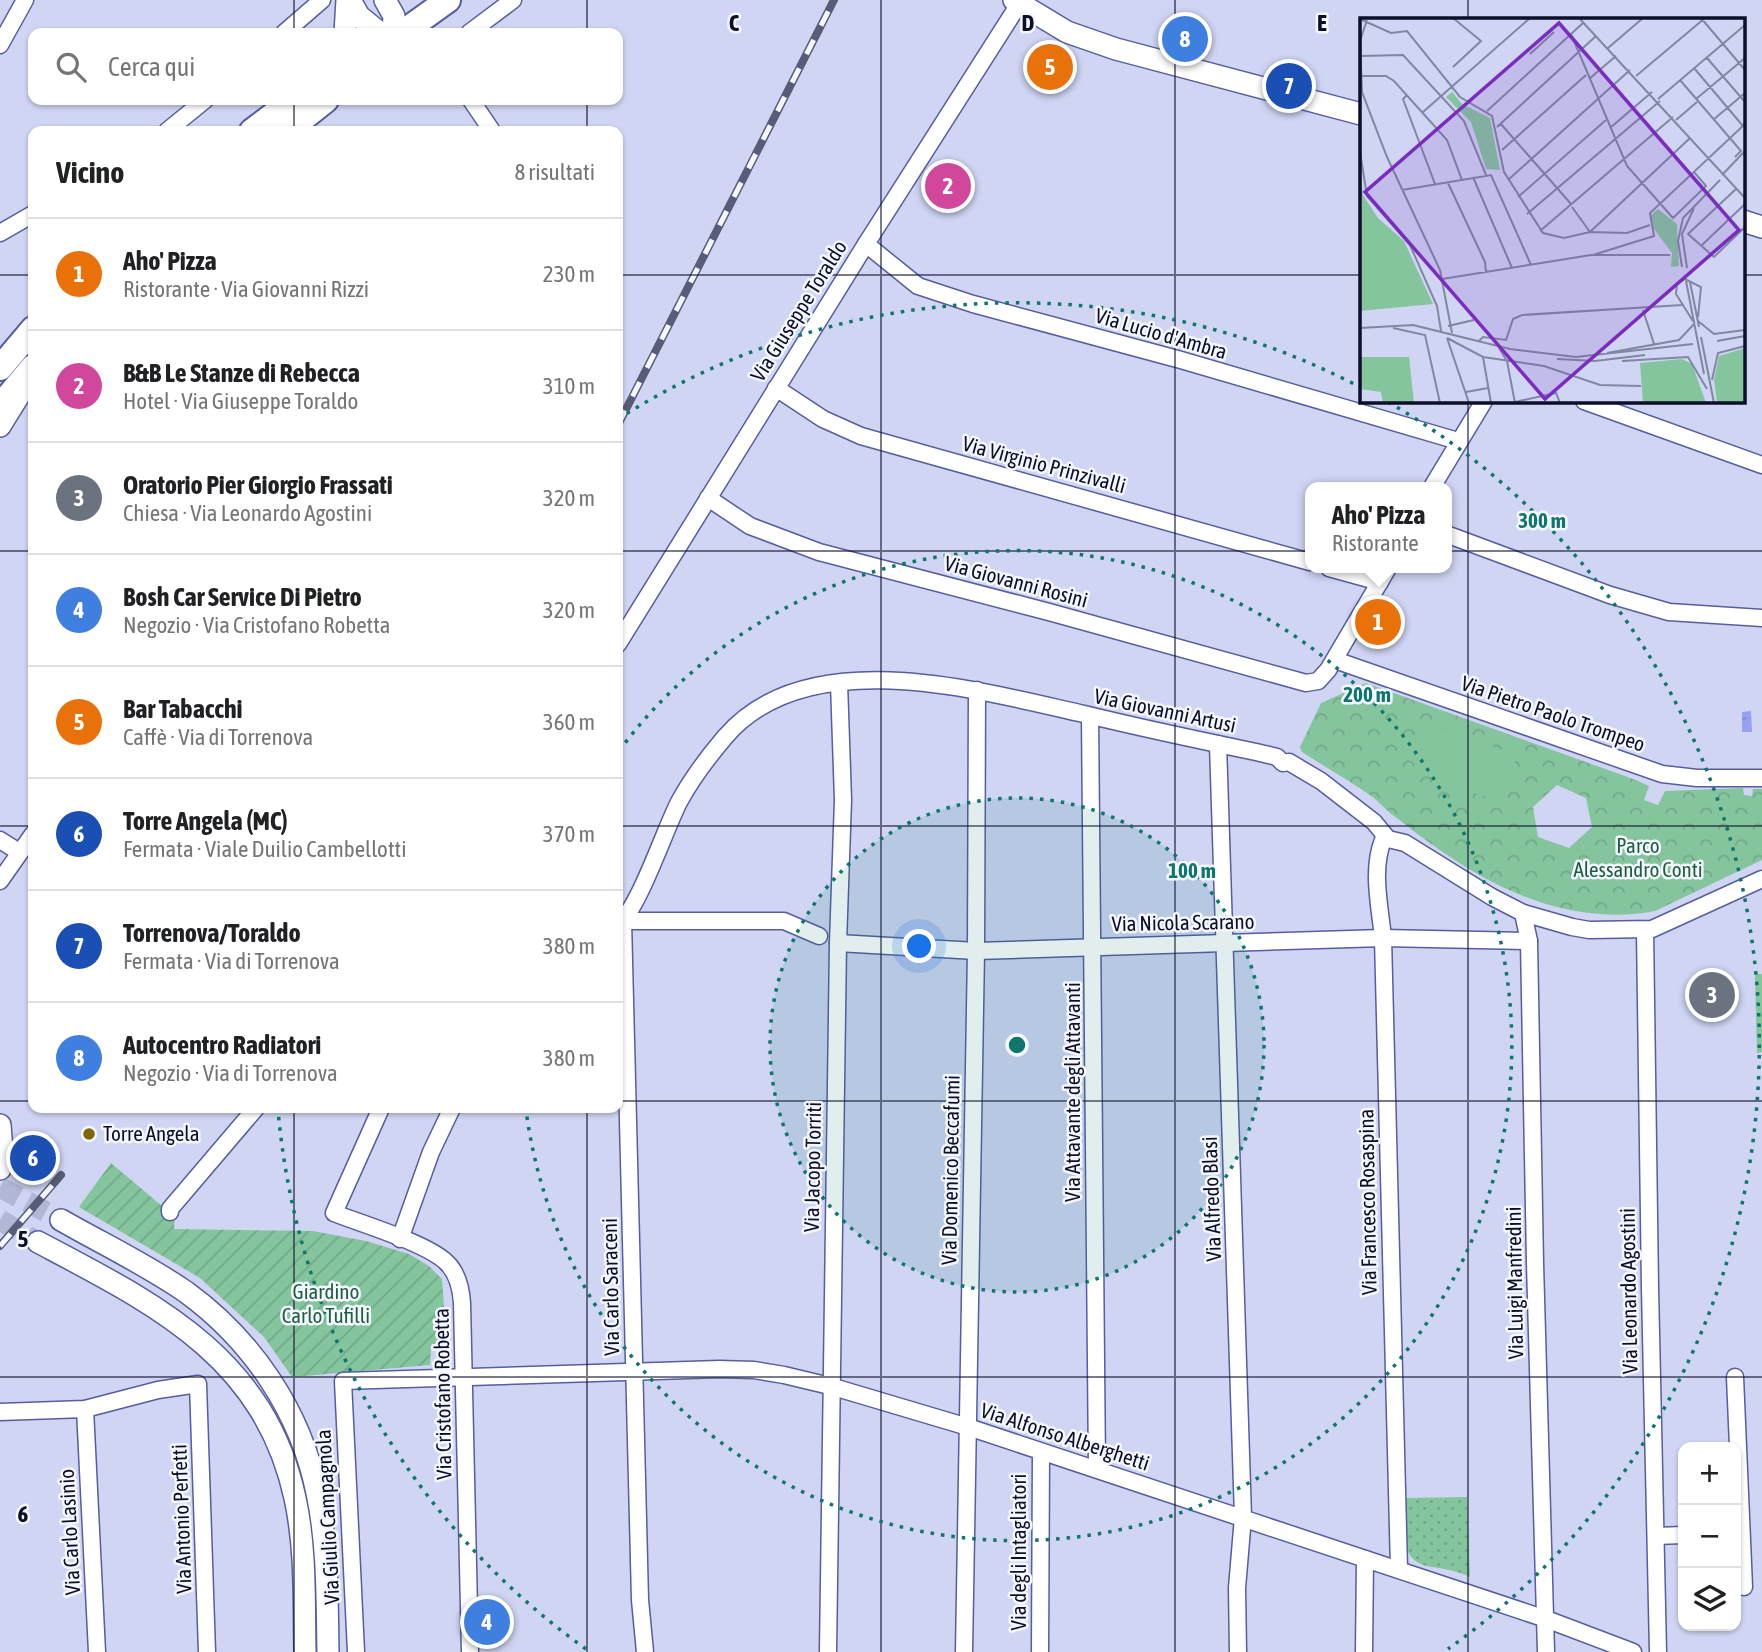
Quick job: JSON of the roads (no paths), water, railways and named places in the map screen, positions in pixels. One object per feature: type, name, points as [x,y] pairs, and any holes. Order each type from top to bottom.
[{"type":"main road","points":[[345,28],[348,0]]},
{"type":"main road","points":[[348,0],[359,16],[374,28]]},
{"type":"main road","points":[[385,0],[394,16],[393,28]]},
{"type":"main road","points":[[409,28],[448,0]]},
{"type":"main road","points":[[1016,2],[1067,32],[1116,49],[1360,114]]},
{"type":"main road","points":[[259,126],[286,105]]},
{"type":"main road","points":[[293,126],[320,105]]},
{"type":"main road","points":[[1744,221],[1762,227]]},
{"type":"main road","points":[[0,368],[28,334]]},
{"type":"main road","points":[[0,406],[28,375]]},
{"type":"main road","points":[[0,426],[28,378]]},
{"type":"main road","points":[[0,1125],[0,1169]]},
{"type":"main road","points":[[61,1220],[188,1294],[246,1348],[276,1389],[302,1439],[318,1494],[324,1545],[328,1652]]},
{"type":"main road","points":[[38,1242],[170,1316],[220,1358],[244,1387],[277,1445],[294,1496],[301,1549],[305,1652]]},
{"type":"street","points":[[0,45],[25,0]]},
{"type":"street","points":[[290,28],[322,0]]},
{"type":"street","points":[[476,28],[513,0]]},
{"type":"street","name":"Via Giuseppe Toraldo","points":[[623,636],[1016,2]]},
{"type":"street","points":[[173,126],[199,105]]},
{"type":"street","points":[[474,105],[489,126]]},
{"type":"street","points":[[0,233],[28,217]]},
{"type":"street","name":"Via Lucio d'Ambra","points":[[866,244],[918,286],[973,304],[1181,360],[1458,441]]},
{"type":"street","name":"Via Virginio Prinzivalli","points":[[776,388],[823,419],[861,436],[1305,561]]},
{"type":"street","points":[[1435,482],[1482,402]]},
{"type":"street","points":[[1587,402],[1762,465]]},
{"type":"street","name":"Via Giovanni Rosini","points":[[708,498],[750,526],[819,552],[1302,682],[1311,683],[1322,678],[1335,660]]},
{"type":"street","points":[[1452,536],[1610,595],[1669,612],[1762,618]]},
{"type":"street","points":[[1347,573],[1380,582]]},
{"type":"street","points":[[1335,660],[1385,573]]},
{"type":"street","name":"Via Pietro Paolo Trompeo","points":[[1335,660],[1662,774],[1697,778],[1762,778]]},
{"type":"street","name":"Via Giovanni Artusi","points":[[623,918],[638,893],[679,802],[700,767],[727,734],[754,711],[813,687],[902,680],[976,690],[1277,757],[1283,763],[1289,762],[1304,770],[1374,822],[1388,839],[1405,843],[1523,913],[1583,930],[1645,930],[1661,926],[1762,879]]},
{"type":"street","name":"Via Jacopo Torriti","points":[[828,1652],[830,1386],[843,800],[839,683]]},
{"type":"street","name":"Via Domenico Beccafumi","points":[[964,1652],[976,951],[976,690]]},
{"type":"street","name":"Via Attavante degli Attavanti","points":[[1090,716],[1097,1469]]},
{"type":"street","name":"Via Alfredo Blasi","points":[[1218,744],[1243,1517],[1237,1588],[1238,1652]]},
{"type":"street","name":"Via Francesco Rosaspina","points":[[1388,839],[1383,840],[1377,861],[1383,939],[1399,1569]]},
{"type":"street","points":[[0,840],[19,852]]},
{"type":"street","points":[[0,881],[28,840]]},
{"type":"street","name":"Via Luigi Manfredini","points":[[1523,913],[1529,941],[1546,1652]]},
{"type":"street","points":[[623,923],[784,920],[819,936]]},
{"type":"street","name":"Via Leonardo Agostini","points":[[1645,930],[1658,1652]]},
{"type":"street","name":"Via Nicola Scarano","points":[[838,943],[976,951],[1383,939],[1529,941]]},
{"type":"street","name":"Via Carlo Saraceni","points":[[623,1019],[640,1600],[645,1652]]},
{"type":"street","points":[[170,1212],[252,1113]]},
{"type":"street","name":"Via Cristofano Robetta","points":[[379,1113],[334,1213],[430,1252],[446,1261],[458,1280],[462,1303],[470,1652]]},
{"type":"street","points":[[400,1239],[431,1152],[450,1113]]},
{"type":"street","name":"Via Alfonso Alberghetti","points":[[343,1381],[464,1375],[754,1370],[830,1386],[968,1427],[1399,1569],[1633,1652]]},
{"type":"street","points":[[1735,1377],[1738,1505]]},
{"type":"street","name":"Via Giulio Campagnola","points":[[343,1381],[356,1652]]},
{"type":"street","name":"Via Antonio Perfetti","points":[[85,1409],[158,1390],[198,1384],[207,1652]]},
{"type":"street","points":[[0,1412],[85,1409]]},
{"type":"street","name":"Via Carlo Lasinio","points":[[85,1409],[97,1652]]},
{"type":"street","name":"Via degli Intagliatori","points":[[1040,1652],[1041,1451]]},
{"type":"street","points":[[1656,1536],[1678,1535]]},
{"type":"street","points":[[1741,1556],[1744,1587]]},
{"type":"street","points":[[1364,1652],[1365,1559]]},
{"type":"water","points":[[1751,711],[1752,732],[1742,732],[1742,712]]},
{"type":"tunnel","points":[[0,1187],[61,1220]]},
{"type":"tunnel","points":[[0,1220],[38,1242]]},
{"type":"railway","points":[[623,415],[834,0]]},
{"type":"railway","points":[[0,1246],[61,1175]]},
{"type":"place","name":"Autocentro Radiatori","points":[[1185,39]]},
{"type":"place","name":"Bar Tabacchi","points":[[1050,67]]},
{"type":"place","name":"Torrenova/Toraldo","points":[[1289,86]]},
{"type":"place","name":"B&B Le Stanze di Rebecca","points":[[948,186]]},
{"type":"place","name":"Aho' Pizza","points":[[1378,622]]},
{"type":"place","name":"Oratorio Pier Giorgio Frassati","points":[[1712,995]]},
{"type":"place","name":"Torre Angela","points":[[89,1134]]},
{"type":"place","name":"Torre Angela (MC)","points":[[33,1158]]},
{"type":"place","name":"Bosh Car Service Di Pietro","points":[[487,1622]]},
{"type":"park label","name":"Parco Alessandro Conti","points":[[1638,858]]},
{"type":"park label","name":"Giardino Carlo Tufilli","points":[[326,1304]]}]
